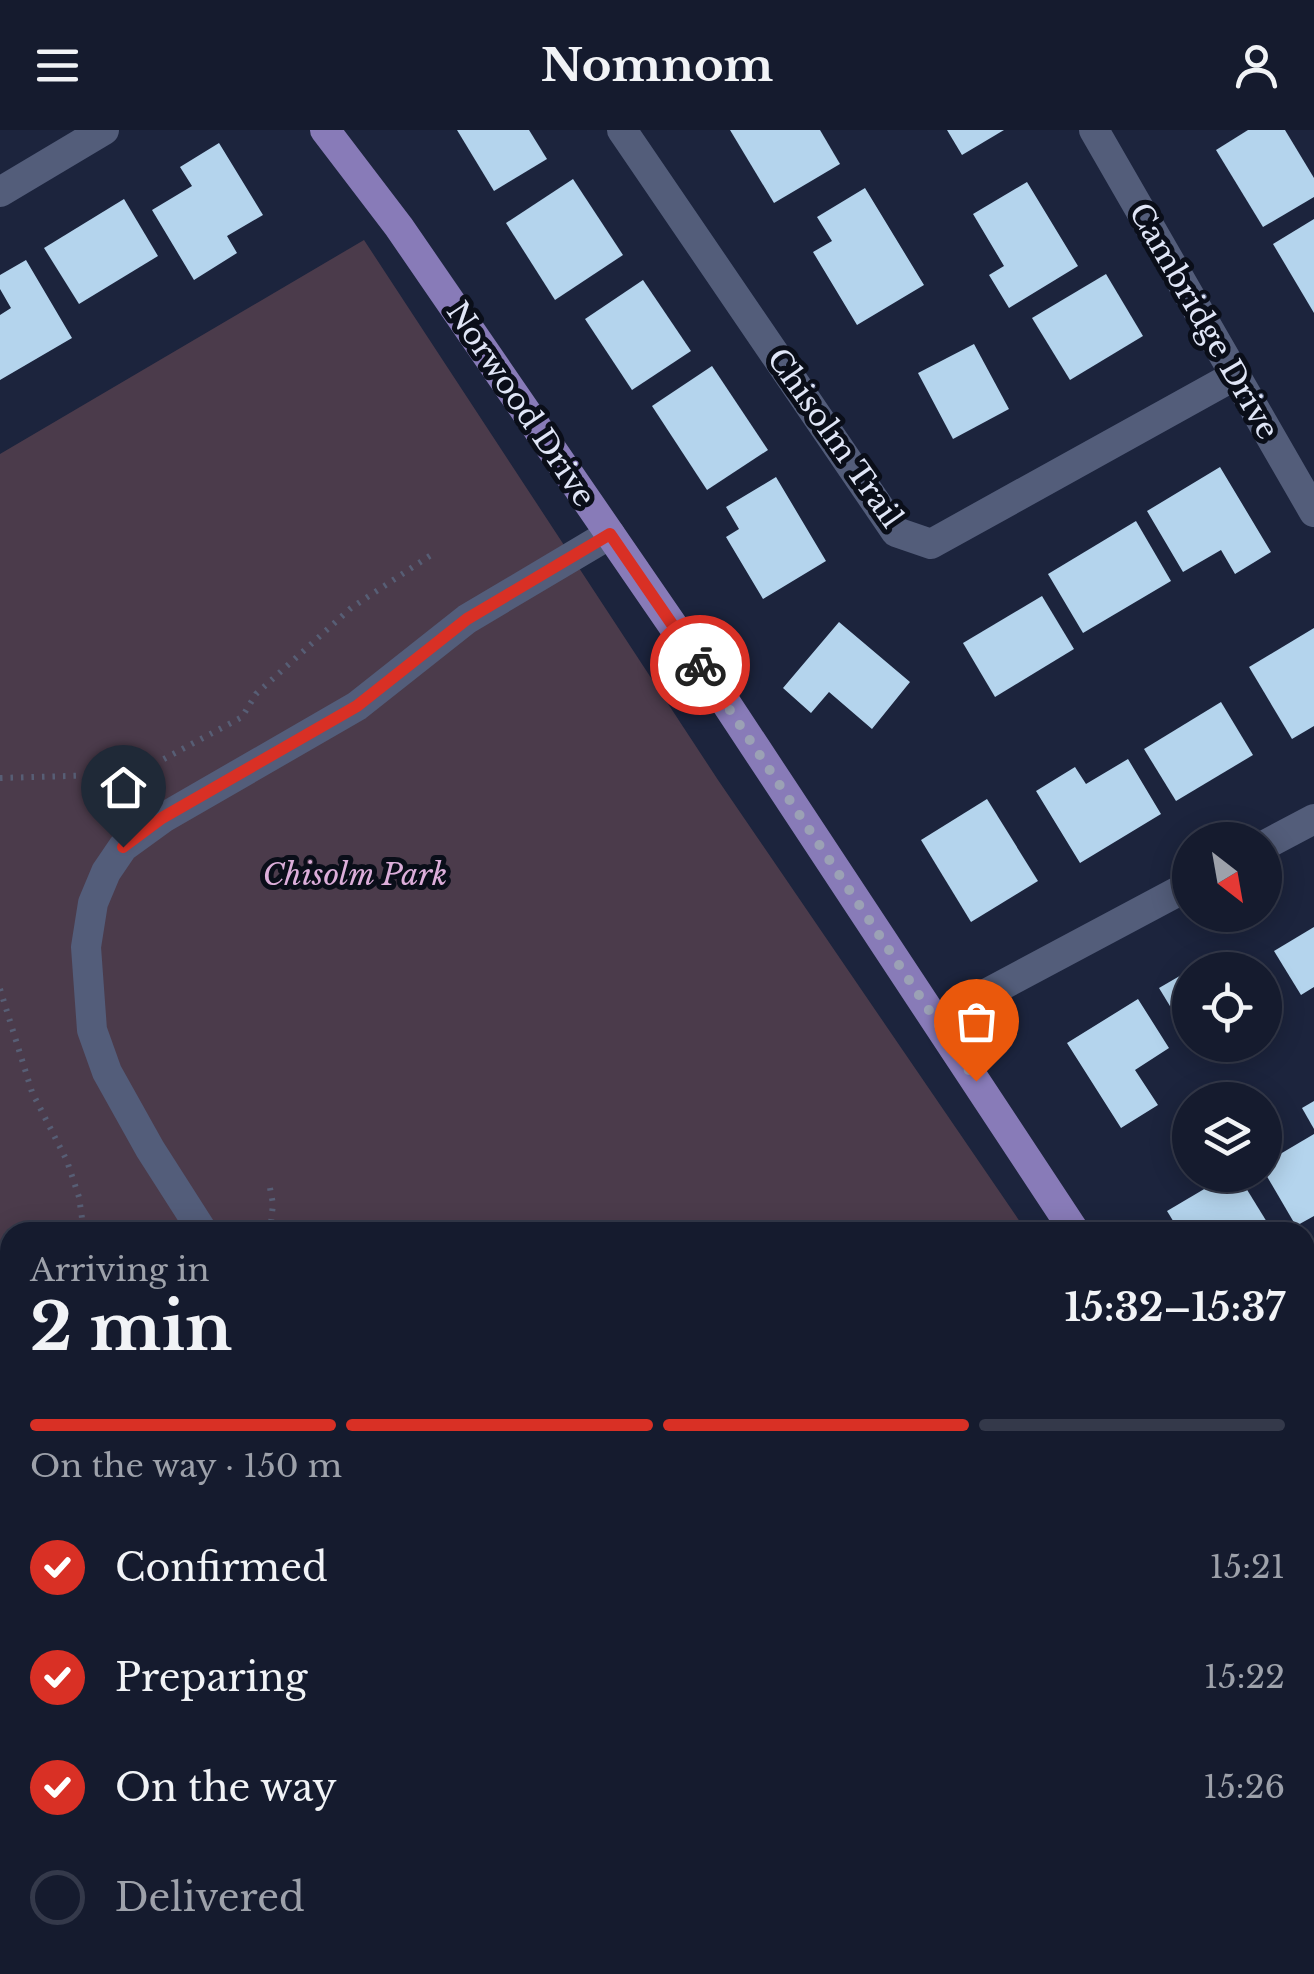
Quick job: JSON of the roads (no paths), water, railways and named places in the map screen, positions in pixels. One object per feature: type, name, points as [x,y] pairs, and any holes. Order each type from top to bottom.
[{"type":"main road","name":"Norwood Drive","points":[[325,130],[400,227],[610,534],[1068,1222]]},
{"type":"street","points":[[0,192],[104,130]]},
{"type":"street","name":"Chisolm Trail","points":[[622,130],[896,532],[914,540],[931,544],[1234,376]]},
{"type":"street","name":"Cambridge Drive","points":[[1094,130],[1314,512]]},
{"type":"street","points":[[197,1222],[107,1072],[92,1030],[86,947],[93,904],[106,872],[123,847],[162,818],[357,706],[467,619],[610,534]]},
{"type":"street","points":[[1282,836],[1314,818]]},
{"type":"street","points":[[936,1020],[1172,895]]},
{"type":"park label","name":"Chisolm Park","points":[[355,874]]}]
